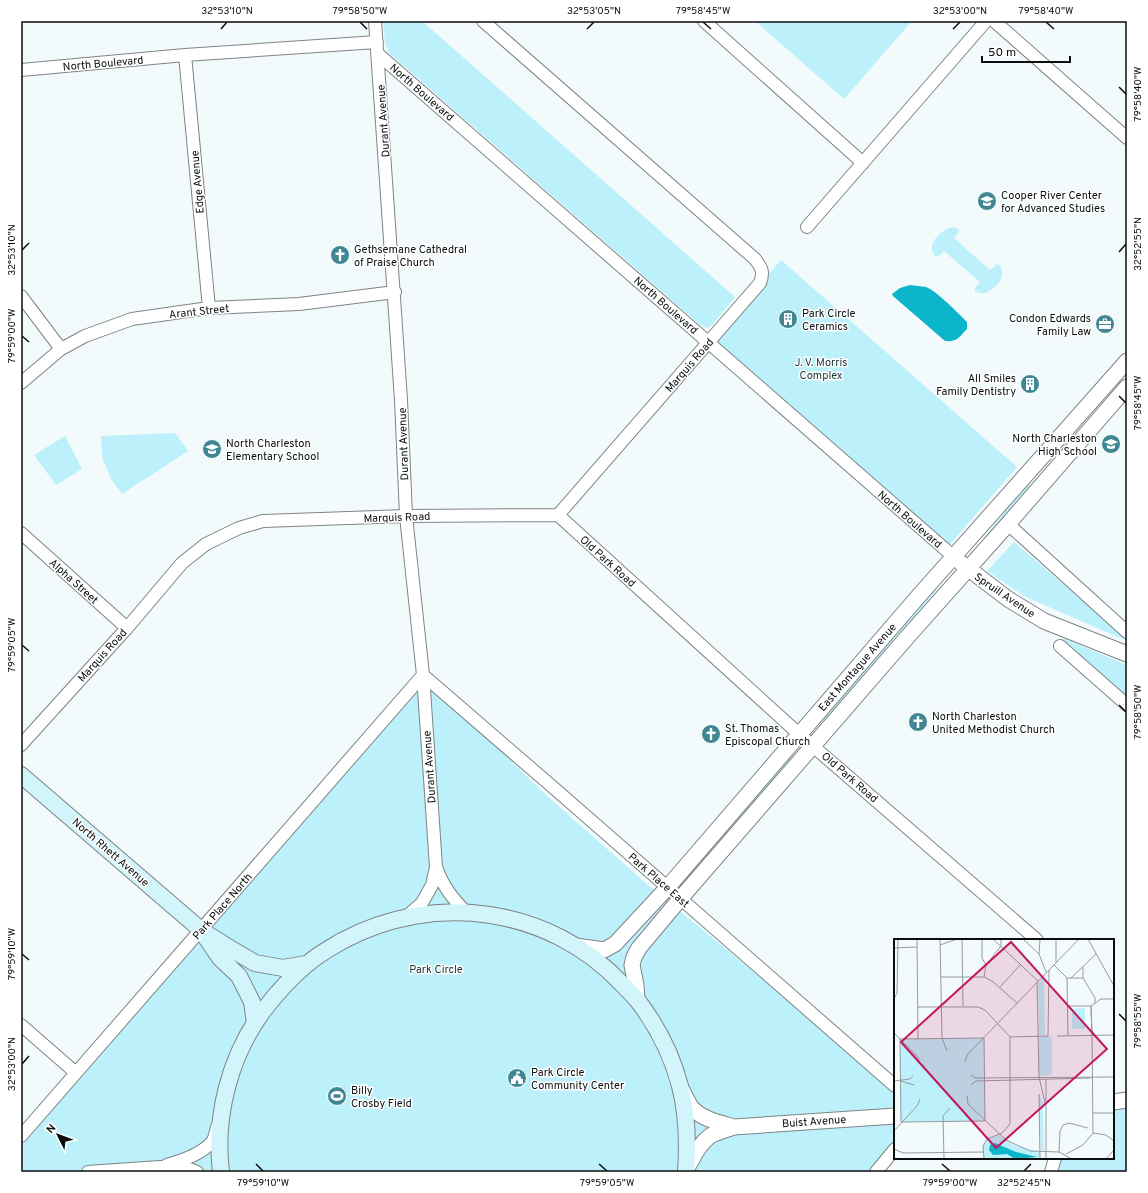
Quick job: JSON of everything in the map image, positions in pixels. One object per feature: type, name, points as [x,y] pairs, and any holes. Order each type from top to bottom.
[{"type":"main road","name":"North Rhett Avenue","points":[[21,775],[201,930],[255,964],[283,968],[306,964]]},
{"type":"main road","points":[[221,1172],[219,1139],[222,1108],[229,1079],[240,1050],[254,1023],[278,992],[306,964],[329,948],[354,934],[379,924],[406,917],[431,913],[466,912],[518,920],[542,929],[576,946],[609,971],[638,1000],[670,1055],[680,1086],[687,1128],[686,1171]]},
{"type":"main road","name":"North Rhett Avenue","points":[[201,930],[220,958],[239,976],[252,1002],[254,1023]]},
{"type":"street","name":"Durant Avenue","points":[[375,21],[401,400],[406,516],[423,675],[436,867],[432,885],[422,903],[406,917]]},
{"type":"street","name":"Marquis Road","points":[[21,745],[127,628],[182,563],[206,544],[239,528],[263,522],[406,516],[558,515],[760,283],[763,275],[760,266],[755,259],[483,21]]},
{"type":"street","points":[[704,21],[862,163]]},
{"type":"street","points":[[807,227],[986,21]]},
{"type":"street","points":[[994,21],[1127,138]]},
{"type":"street","name":"North Boulevard","points":[[21,70],[185,55],[377,48],[954,558]]},
{"type":"street","name":"Edge Avenue","points":[[185,55],[209,308]]},
{"type":"street","name":"Arant Street","points":[[21,383],[61,350],[85,336],[132,319],[209,308],[299,304],[394,292]]},
{"type":"street","points":[[21,296],[61,350]]},
{"type":"street","name":"East Montague Avenue","points":[[576,946],[604,950],[615,944],[667,888],[799,734],[1127,360]]},
{"type":"street","name":"East Montague Avenue","points":[[638,1000],[632,965],[639,948],[910,634],[1127,387]]},
{"type":"street","name":"Old Park Road","points":[[558,515],[799,734],[814,745],[1036,939]]},
{"type":"street","points":[[1008,524],[1127,632]]},
{"type":"street","name":"Alpha Street","points":[[21,533],[127,628]]},
{"type":"street","name":"Spruill Avenue","points":[[954,558],[1008,600],[1044,621],[1127,654]]},
{"type":"street","points":[[1060,646],[1127,706]]},
{"type":"street","name":"Park Place East","points":[[423,675],[894,1085]]},
{"type":"street","name":"Park Place North","points":[[21,1136],[423,675]]},
{"type":"street","name":"Durant Avenue","points":[[436,867],[442,883],[456,902],[466,912]]},
{"type":"street","points":[[21,1025],[76,1073]]},
{"type":"street","name":"Buist Avenue","points":[[680,1086],[694,1110],[715,1121],[734,1127]]},
{"type":"street","points":[[1114,1102],[1127,1100]]},
{"type":"street","points":[[160,1167],[192,1156],[213,1141],[222,1108]]},
{"type":"street","name":"Buist Avenue","points":[[686,1171],[698,1148],[703,1143],[711,1136],[734,1127],[894,1116]]},
{"type":"street","points":[[876,1172],[894,1151]]},
{"type":"street","points":[[1051,1172],[1055,1159]]},
{"type":"street","points":[[88,1172],[160,1167],[187,1168],[197,1172]]},
{"type":"green space","points":[[383,21],[422,21],[735,297],[712,325],[707,328],[700,325],[389,53],[385,43]]},
{"type":"green space","points":[[755,21],[912,21],[844,99]]},
{"type":"green space","points":[[953,227],[959,230],[954,238],[990,270],[997,264],[1001,266],[1001,280],[991,290],[983,293],[975,291],[975,288],[980,282],[944,251],[936,257],[933,253],[933,243],[939,234],[948,228]]},
{"type":"green space","name":"J. V. Morris Complex","points":[[781,260],[1017,467],[945,550],[708,342]]},
{"type":"green space","points":[[175,433],[188,451],[122,494],[111,479],[102,457],[101,436]]},
{"type":"green space","points":[[65,436],[82,469],[56,485],[34,455]]},
{"type":"green space","points":[[1028,485],[1033,487],[984,541],[985,537],[1025,486]]},
{"type":"green space","points":[[1014,542],[1127,639],[1127,641],[1026,597],[987,571]]},
{"type":"green space","points":[[937,590],[828,718],[823,720],[822,719],[926,597]]},
{"type":"green space","points":[[1063,638],[1127,665],[1127,703],[1060,646]]},
{"type":"green space","name":"Park Circle","points":[[423,675],[547,796],[648,885],[894,1087],[894,1150],[875,1172],[21,1172],[21,1136]]},
{"type":"green space","points":[[788,756],[793,760],[690,876],[688,872]]},
{"type":"green space","points":[[1127,1101],[1127,1172],[1052,1172],[1056,1159],[1114,1159],[1114,1103]]},
{"type":"water","points":[[910,285],[926,287],[936,293],[967,322],[967,329],[960,337],[953,341],[945,341],[893,296],[892,294],[900,288]]},
{"type":"place","name":"Cooper River Center for Advanced Studies","points":[[987,201]]},
{"type":"place","name":"Gethsemane Cathedral of Praise Church","points":[[340,255]]},
{"type":"place","name":"Park Circle Ceramics","points":[[788,319]]},
{"type":"place","name":"Condon Edwards Family Law","points":[[1105,324]]},
{"type":"place","name":"All Smiles Family Dentistry","points":[[1030,384]]},
{"type":"place","name":"North Charleston High School","points":[[1111,444]]},
{"type":"place","name":"North Charleston Elementary School","points":[[212,449]]},
{"type":"place","name":"North Charleston United Methodist Church","points":[[918,722]]},
{"type":"place","name":"St. Thomas Episcopal Church","points":[[711,734]]},
{"type":"place","name":"Park Circle Community Center","points":[[517,1078]]},
{"type":"place","name":"Billy Crosby Field","points":[[337,1096]]}]
